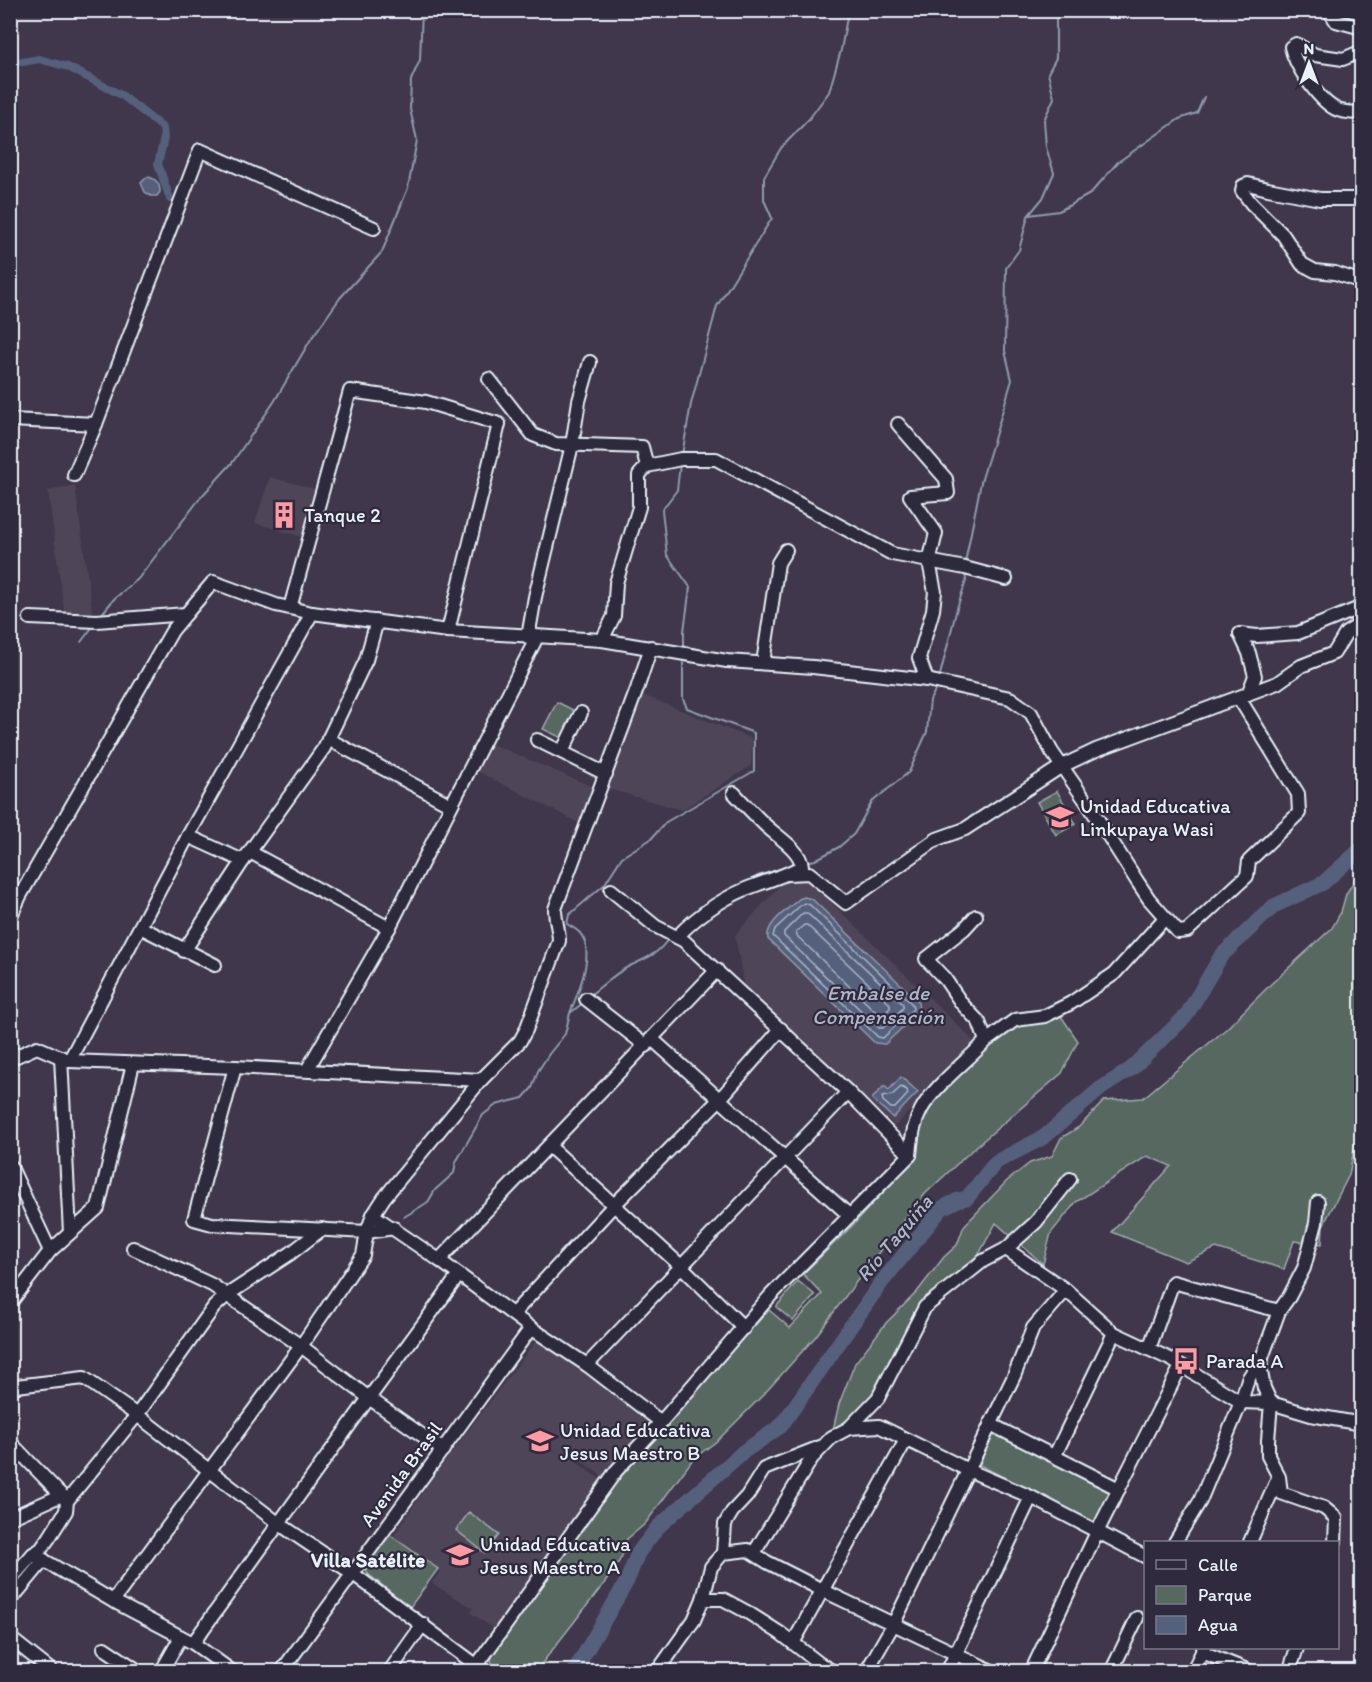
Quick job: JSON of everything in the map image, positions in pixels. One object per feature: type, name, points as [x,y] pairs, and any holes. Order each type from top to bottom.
[{"type":"street","points":[[1329,10],[1336,21],[1362,28]]},
{"type":"street","points":[[1362,51],[1343,59],[1315,55],[1296,44],[1291,47],[1293,59],[1311,87],[1337,110],[1362,114]]},
{"type":"street","points":[[74,475],[96,424],[200,150],[374,228]]},
{"type":"street","points":[[1362,199],[1320,199],[1248,184],[1243,186],[1242,191],[1283,235],[1302,264],[1315,271],[1335,273],[1362,282]]},
{"type":"street","points":[[307,1070],[389,928],[513,687],[532,637],[535,597],[572,445],[579,401],[590,362]]},
{"type":"street","points":[[489,379],[533,435],[556,444],[642,447],[647,466]]},
{"type":"street","points":[[290,608],[350,391],[415,400],[499,424],[448,631]]},
{"type":"street","points":[[10,420],[96,424]]},
{"type":"street","points":[[898,424],[946,479],[948,493],[910,496],[936,533],[930,562],[935,592],[933,610],[919,658],[927,680]]},
{"type":"street","points":[[602,640],[614,616],[616,584],[639,507],[639,475],[647,466],[681,459],[716,459],[892,554],[965,568],[1006,579]]},
{"type":"street","points":[[763,663],[778,563],[786,550]]},
{"type":"street","points":[[10,918],[20,896],[172,631],[213,582],[276,605],[312,613],[448,631],[602,640],[727,661],[927,680],[1010,698],[1031,713],[1062,766],[1137,881],[1178,932],[1187,931],[1247,876],[1249,861],[1299,813],[1298,794],[1243,696]]},
{"type":"street","points":[[1243,696],[1255,676],[1249,653],[1240,634],[1257,636],[1298,633],[1362,607]]},
{"type":"street","points":[[70,1233],[65,1059],[312,613]]},
{"type":"street","points":[[30,618],[97,621],[186,614]]},
{"type":"street","points":[[184,951],[247,856],[324,748],[366,660],[377,621]]},
{"type":"street","points":[[788,874],[808,873],[846,903],[937,838],[965,829],[1062,766],[1096,750],[1277,683],[1301,666],[1334,653],[1346,633],[1362,623]]},
{"type":"street","points":[[113,1601],[301,1346],[363,1255],[373,1215],[396,1183],[481,1080],[511,1050],[526,1030],[559,941],[555,909],[651,647]]},
{"type":"street","points":[[562,752],[581,713]]},
{"type":"street","points":[[328,739],[451,805]]},
{"type":"street","points":[[537,740],[606,774]]},
{"type":"street","points":[[677,937],[687,927],[726,900],[756,884],[788,874],[802,866],[800,858],[734,793]]},
{"type":"street","points":[[188,836],[247,856],[389,928]]},
{"type":"street","points":[[611,890],[655,926],[684,941],[717,970],[848,1092],[910,1155]]},
{"type":"street","points":[[975,916],[964,929],[926,959],[979,1022],[986,1041]]},
{"type":"street","points":[[10,1391],[16,1386],[84,1378],[209,1468],[278,1523],[423,1624],[474,1668],[616,1471],[744,1328],[771,1294],[910,1155],[920,1112],[928,1099],[986,1041],[1015,1020],[1045,1016],[1071,1003],[1114,974],[1165,918]]},
{"type":"street","points":[[140,927],[215,965]]},
{"type":"street","points":[[439,1260],[717,970]]},
{"type":"street","points":[[586,999],[649,1042],[720,1099],[850,1216]]},
{"type":"street","points":[[513,1314],[614,1205],[720,1099],[781,1029]]},
{"type":"street","points":[[10,1059],[37,1047],[65,1059],[481,1080]]},
{"type":"street","points":[[10,1303],[50,1251],[98,1208],[133,1064]]},
{"type":"street","points":[[235,1067],[194,1219],[212,1224],[367,1232],[394,1228]]},
{"type":"street","points":[[587,1365],[848,1092]]},
{"type":"street","points":[[549,1146],[681,1266],[744,1328]]},
{"type":"street","points":[[10,1164],[50,1251]]},
{"type":"street","points":[[754,1553],[812,1458],[832,1437],[849,1428],[878,1398],[925,1307],[983,1262],[1006,1249],[1036,1222],[1070,1179]]},
{"type":"street","points":[[1318,1202],[1316,1222],[1304,1268],[1279,1311],[1260,1366],[1264,1388],[1271,1403],[1269,1456],[1279,1477],[1281,1493],[1324,1509],[1336,1518],[1335,1541]]},
{"type":"street","points":[[373,1215],[531,1328],[587,1365],[661,1422]]},
{"type":"street","points":[[10,1518],[65,1498],[137,1415],[214,1307],[227,1295],[291,1253],[322,1229]]},
{"type":"street","points":[[133,1248],[212,1285],[301,1346],[443,1450]]},
{"type":"street","points":[[1006,1249],[1066,1290],[1114,1333],[1181,1366],[1241,1402],[1271,1403],[1311,1415],[1362,1424]]},
{"type":"street","points":[[193,1643],[459,1275]]},
{"type":"street","points":[[1149,1349],[1173,1282],[1279,1311]]},
{"type":"street","points":[[866,1671],[894,1623],[1014,1376],[1034,1328],[1066,1290]]},
{"type":"street","name":"Avenida Brasil","points":[[280,1671],[531,1328]]},
{"type":"street","points":[[1055,1455],[1114,1333]]},
{"type":"street","points":[[1176,1541],[1200,1500],[1241,1402],[1248,1379],[1263,1355]]},
{"type":"street","points":[[1031,1671],[1097,1532],[1181,1366]]},
{"type":"street","points":[[990,1424],[1119,1489]]},
{"type":"street","points":[[849,1428],[879,1426],[968,1470],[1031,1497],[1144,1556]]},
{"type":"street","points":[[793,1643],[906,1440]]},
{"type":"street","points":[[10,1442],[65,1498],[66,1511],[10,1601]]},
{"type":"street","points":[[657,1671],[694,1620],[703,1599],[711,1567],[723,1553],[725,1524],[732,1512],[764,1469],[824,1446]]},
{"type":"street","points":[[1250,1541],[1279,1477]]},
{"type":"street","points":[[947,1671],[1031,1497]]},
{"type":"street","points":[[723,1553],[748,1550],[824,1591],[994,1671]]},
{"type":"street","points":[[38,1557],[113,1601],[193,1643],[224,1669]]},
{"type":"street","points":[[10,1580],[38,1557]]},
{"type":"street","points":[[703,1599],[723,1599],[730,1602],[761,1620],[793,1643],[817,1668],[834,1671]]},
{"type":"street","points":[[1111,1671],[1137,1618]]},
{"type":"street","points":[[389,1671],[423,1624]]},
{"type":"street","points":[[161,1671],[181,1637]]},
{"type":"street","points":[[10,1638],[53,1671]]},
{"type":"street","points":[[104,1648],[140,1671]]},
{"type":"street","points":[[1289,1671],[1296,1649]]},
{"type":"street","points":[[1192,1671],[1203,1650],[1252,1671]]},
{"type":"shaded area","points":[[270,477],[319,490],[306,538],[255,523]]},
{"type":"shaded area","points":[[75,485],[93,617],[65,617],[48,491]]},
{"type":"shaded area","points":[[640,694],[753,739],[751,766],[682,810],[605,788]]},
{"type":"shaded area","points":[[492,744],[595,788],[581,824],[477,771]]},
{"type":"shaded area","points":[[793,876],[809,881],[976,1043],[895,1126],[744,987],[735,935],[783,882]]},
{"type":"shaded area","points":[[534,1343],[544,1343],[646,1417],[651,1425],[605,1478],[579,1459],[577,1462],[599,1479],[598,1485],[494,1629],[471,1613],[473,1608],[431,1583],[441,1572],[393,1537],[431,1480]]},
{"type":"green space","points":[[557,702],[575,711],[562,738],[543,729]]},
{"type":"green space","points":[[1057,791],[1076,824],[1056,835],[1037,802]]},
{"type":"green space","points":[[1361,869],[1361,1114],[1349,1175],[1323,1226],[1322,1244],[1294,1241],[1284,1269],[1216,1248],[1186,1262],[1112,1232],[1171,1166],[1147,1156],[1076,1202],[1051,1233],[1043,1264],[996,1223],[979,1254],[916,1309],[873,1399],[845,1427],[832,1434],[839,1404],[855,1363],[886,1323],[917,1292],[944,1257],[957,1245],[964,1226],[1007,1181],[1030,1163],[1052,1156],[1061,1138],[1079,1127],[1104,1101],[1143,1098],[1226,1029],[1332,928],[1341,912],[1346,894]]},
{"type":"green space","points":[[1061,1016],[1078,1041],[1062,1073],[972,1150],[925,1194],[816,1336],[764,1394],[717,1441],[693,1459],[645,1524],[627,1539],[622,1556],[613,1572],[536,1671],[497,1671],[491,1661],[495,1646],[544,1583],[627,1464],[769,1310],[790,1328],[822,1294],[803,1274],[856,1222],[910,1162],[921,1122],[937,1096],[979,1055],[1017,1024]]},
{"type":"green space","points":[[798,1281],[815,1295],[793,1321],[776,1307]]},
{"type":"green space","points":[[993,1429],[1113,1489],[1094,1524],[976,1463]]},
{"type":"green space","points":[[469,1512],[499,1535],[485,1553],[456,1530]]},
{"type":"green space","points":[[390,1535],[438,1569],[410,1607],[368,1574],[365,1567]]},
{"type":"water","points":[[147,177],[158,184],[160,192],[157,196],[151,196],[145,192],[141,183]]},
{"type":"water","name":"Embalse de Compensación","points":[[804,897],[812,899],[918,1001],[919,1012],[885,1044],[875,1043],[768,939],[768,933],[774,922]]},
{"type":"water","points":[[901,1077],[918,1092],[893,1118],[872,1099],[884,1086],[889,1090]]},
{"type":"waterway","points":[[101,615],[114,599],[138,579],[201,497],[232,463],[274,402],[311,339],[340,298],[382,252],[408,188],[417,140],[410,109],[411,80],[420,60],[422,10]]},
{"type":"waterway","points":[[965,563],[981,482],[1012,380],[1005,351],[1006,268],[1019,250],[1028,216],[1043,198],[1054,173],[1046,147],[1044,120],[1054,98],[1048,73],[1056,58],[1056,10]]},
{"type":"waterway","points":[[682,455],[691,404],[717,306],[772,218],[764,200],[764,177],[781,148],[809,119],[829,92],[841,50],[848,12]]},
{"type":"waterway","points":[[10,61],[23,62],[39,59],[68,67],[123,96],[163,128],[164,138],[158,164],[170,199]]},
{"type":"waterway","points":[[1029,215],[1059,211],[1090,194],[1118,162],[1179,119],[1197,113],[1204,97]]},
{"type":"waterway","points":[[680,464],[677,490],[662,510],[667,555],[690,587],[684,648]]},
{"type":"waterway","points":[[939,679],[966,581],[965,571]]},
{"type":"waterway","points":[[81,642],[94,625]]},
{"type":"waterway","points":[[570,1013],[584,972],[586,949],[579,932],[567,924],[569,915],[604,885],[622,857],[651,839],[666,822],[754,771],[754,733],[687,708],[683,699],[683,659]]},
{"type":"waterway","points":[[806,862],[815,860],[839,847],[854,834],[872,802],[909,772],[927,732],[930,700],[937,687]]},
{"type":"waterway","name":"Río Taquiña","points":[[574,1672],[627,1581],[638,1553],[658,1527],[743,1452],[781,1426],[881,1283],[942,1208],[967,1198],[996,1162],[1044,1137],[1100,1089],[1131,1069],[1186,1016],[1221,956],[1274,906],[1323,883],[1362,848]]},
{"type":"waterway","points":[[725,893],[758,876],[792,865]]},
{"type":"waterway","points":[[589,996],[621,971],[649,957],[668,939]]},
{"type":"waterway","points":[[404,1217],[428,1202],[435,1190],[454,1173],[456,1162],[483,1115],[496,1105],[523,1098],[532,1088],[538,1071],[565,1034],[570,1013],[583,1003]]},
{"type":"place","name":"Tanque 2","points":[[284,515]]},
{"type":"place","name":"Unidad Educativa Linkupaya Wasi","points":[[1060,817]]},
{"type":"place","name":"Parada A","points":[[1186,1361]]},
{"type":"place","name":"Unidad Educativa Jesus Maestro B","points":[[540,1441]]},
{"type":"place","name":"Unidad Educativa Jesus Maestro A","points":[[460,1555]]},
{"type":"district","name":"Villa Satélite","points":[[368,1559]]}]
